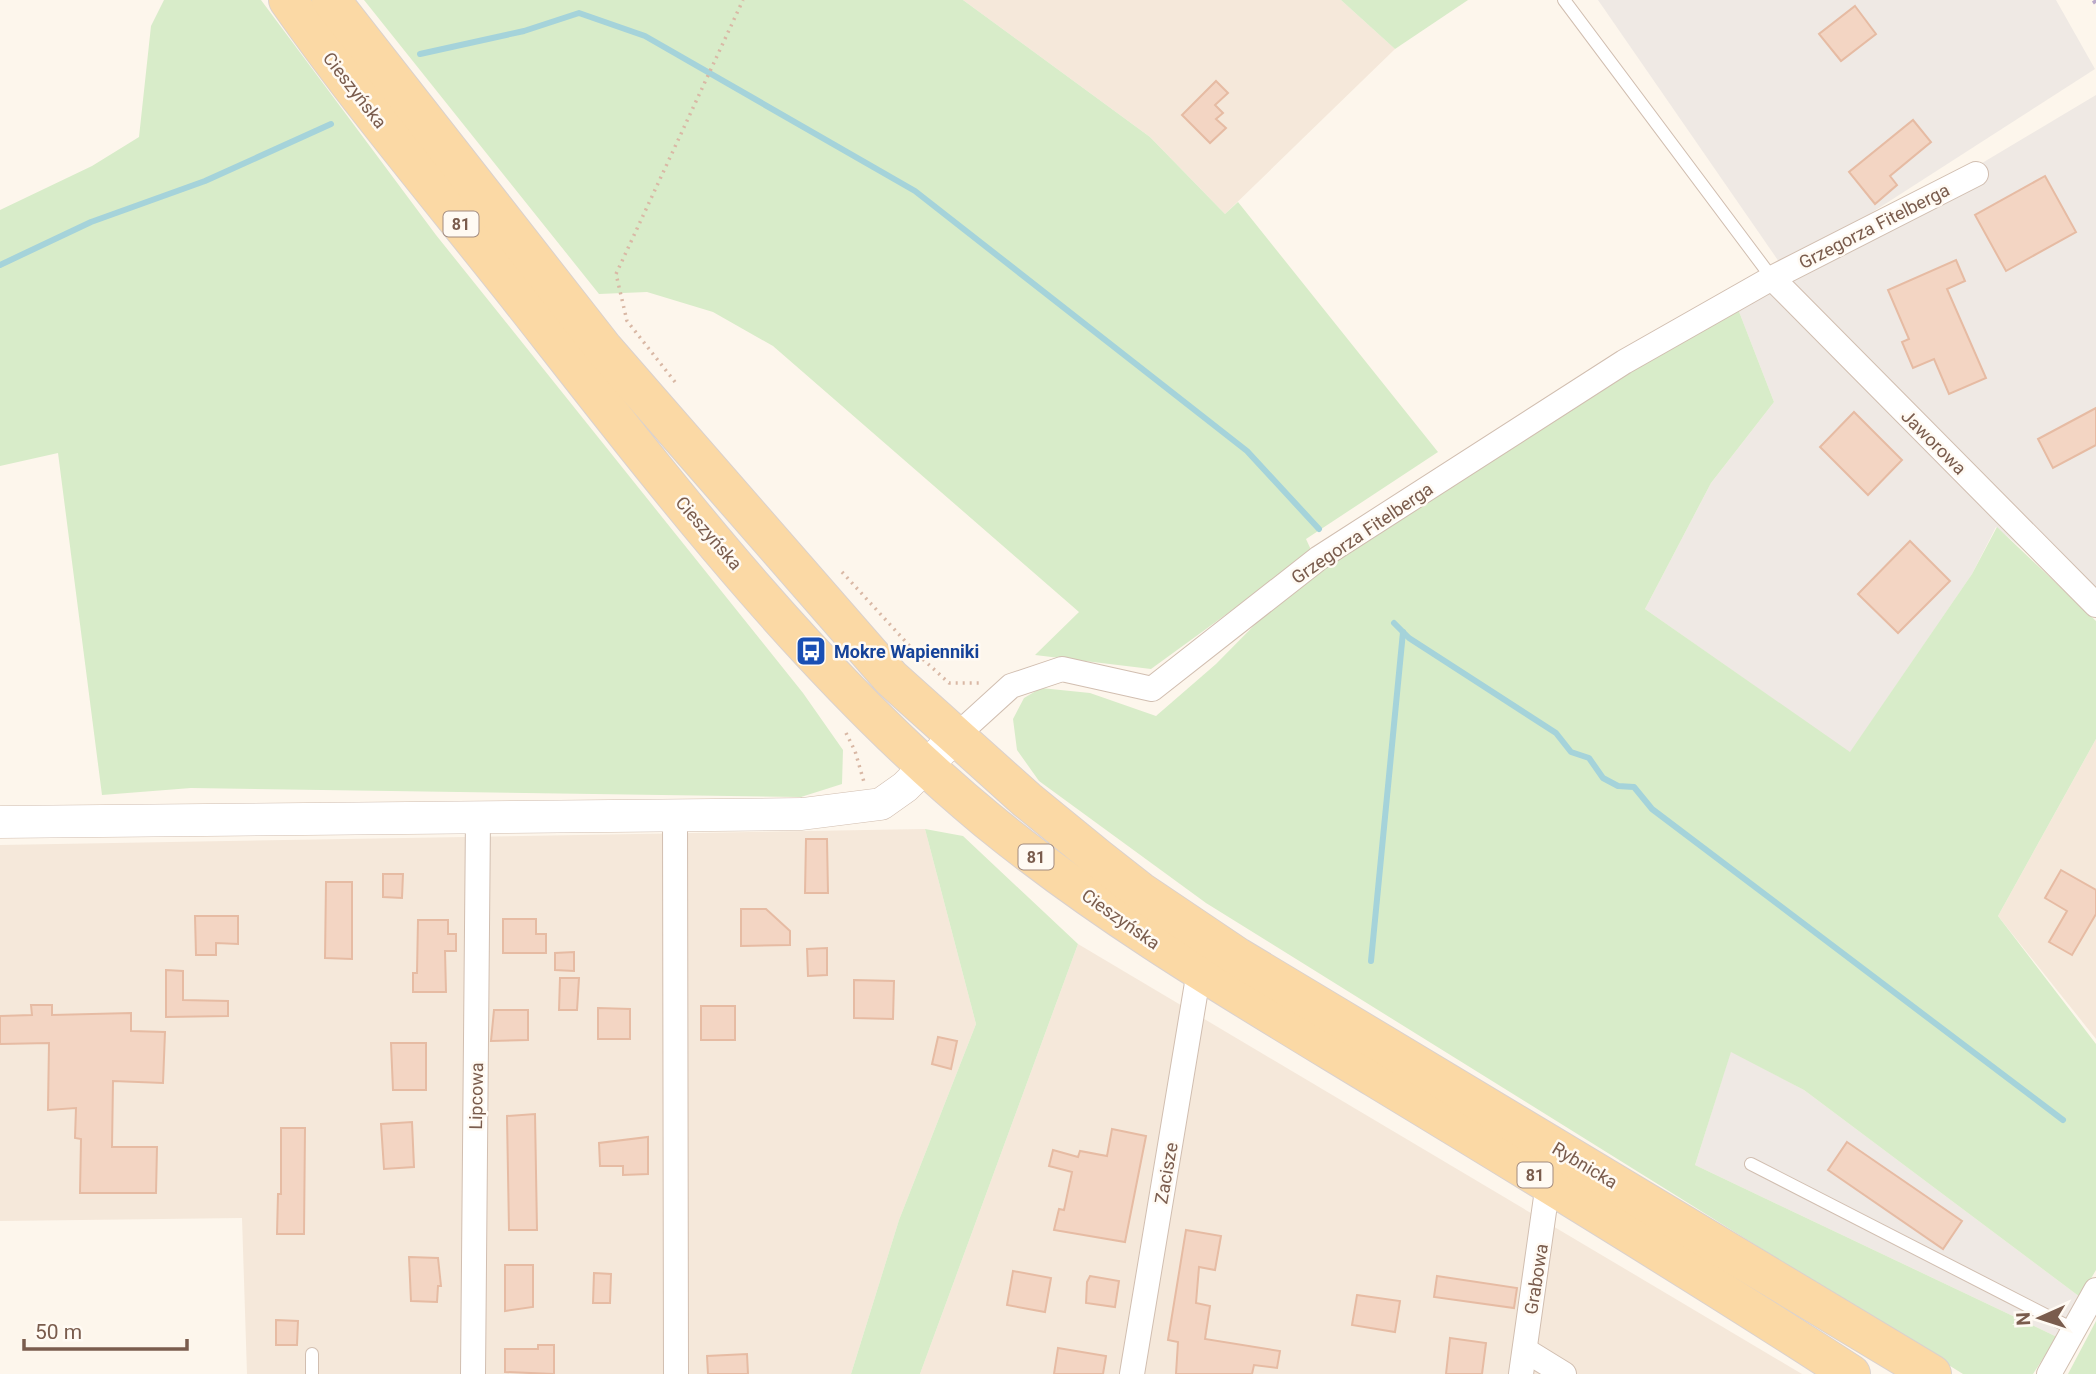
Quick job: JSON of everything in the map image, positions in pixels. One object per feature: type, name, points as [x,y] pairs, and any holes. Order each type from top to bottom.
[{"type":"main road","name":"Cieszyńska","points":[[288,0],[352,86],[635,447],[811,651],[925,767],[990,822],[1086,895],[1218,970]]},
{"type":"main road","name":"Cieszyńska","points":[[331,0],[604,349],[891,678],[1027,800],[1140,891],[1218,970]]},
{"type":"main road","name":"Rybnicka","points":[[1218,970],[1851,1374]]},
{"type":"main road","name":"Rybnicka","points":[[1218,970],[1932,1374]]},
{"type":"street","name":"Grzegorza Fitelberga","points":[[955,737],[1011,685],[1062,669],[1152,689],[1319,558],[1624,362],[1772,278],[1976,174]]},
{"type":"street","name":"Jaworowa","points":[[1772,278],[2096,606]]},
{"type":"street","points":[[0,822],[802,814],[881,804],[905,787],[955,737]]},
{"type":"street","points":[[675,815],[676,1374]]},
{"type":"street","name":"Lipcowa","points":[[473,1374],[478,817]]},
{"type":"street","name":"Zacisze","points":[[1132,1374],[1218,970]]},
{"type":"street","name":"Grabowa","points":[[1523,1362],[1548,1183]]},
{"type":"street","points":[[2049,1374],[2096,1290]]},
{"type":"street","points":[[1523,1362],[1564,1374]]},
{"type":"lane","points":[[1564,0],[1772,278]]},
{"type":"lane","points":[[1751,1164],[2073,1329]]},
{"type":"lane","points":[[312,1354],[312,1374]]},
{"type":"path","points":[[678,385],[626,321],[616,274],[743,0]]},
{"type":"path","points":[[833,562],[916,653],[949,683],[977,684],[1000,677],[1011,685]]},
{"type":"path","points":[[841,725],[855,751],[864,782],[881,804]]},
{"type":"shaded area","points":[[963,0],[1341,0],[1395,49],[1225,214],[1150,137]]},
{"type":"shaded area","points":[[1598,0],[2056,0],[2095,69],[1784,269]]},
{"type":"shaded area","points":[[2096,95],[2096,611],[1996,527],[1972,574],[1850,753],[1645,609],[1711,483],[1774,402],[1738,309]]},
{"type":"shaded area","points":[[2096,739],[2096,1039],[1998,916]]},
{"type":"shaded area","points":[[925,829],[976,1024],[899,1220],[851,1374],[247,1374],[242,1218],[0,1221],[0,845]]},
{"type":"shaded area","points":[[1078,944],[1802,1374],[920,1374]]},
{"type":"shaded area","points":[[1731,1051],[1804,1090],[2080,1297],[2057,1337],[1695,1165]]},
{"type":"green space","points":[[164,0],[261,0],[436,235],[803,693],[843,750],[842,784],[801,797],[191,788],[102,795],[58,453],[0,466],[0,210],[92,166],[139,137],[151,26]]},
{"type":"green space","points":[[364,0],[963,0],[1150,137],[1225,214],[1238,202],[1438,452],[1306,539],[1312,552],[1151,669],[1035,655],[1079,612],[773,346],[713,312],[647,292],[599,294]]},
{"type":"green space","points":[[1341,0],[1468,0],[1395,49]]},
{"type":"green space","points":[[1738,309],[1774,402],[1711,483],[1645,609],[1850,752],[1972,574],[1997,527],[2096,621],[2096,739],[1998,916],[2096,1044],[2096,1270],[2080,1297],[1804,1090],[1731,1052],[1695,1165],[2057,1337],[2033,1374],[1963,1374],[1206,903],[1039,781],[1017,750],[1013,719],[1024,698],[1041,688],[1090,693],[1156,716],[1216,664],[1299,580],[1547,421]]},
{"type":"green space","points":[[925,829],[963,836],[1078,944],[920,1374],[851,1374],[899,1220],[976,1024]]},
{"type":"green space","points":[[2096,1321],[2096,1374],[2068,1374]]},
{"type":"building","points":[[1855,6],[1876,34],[1841,61],[1819,34]]},
{"type":"building","points":[[1216,81],[1228,93],[1215,105],[1223,113],[1216,119],[1226,128],[1210,143],[1182,115]]},
{"type":"building","points":[[1913,120],[1931,142],[1890,176],[1897,185],[1875,204],[1849,172]]},
{"type":"building","points":[[2045,176],[2076,232],[2006,271],[1975,215]]},
{"type":"building","points":[[1956,260],[1965,281],[1947,289],[1986,378],[1949,394],[1934,359],[1913,368],[1902,342],[1909,339],[1888,290]]},
{"type":"building","points":[[2096,408],[2096,445],[2053,468],[2038,439]]},
{"type":"building","points":[[1854,412],[1902,460],[1868,495],[1820,447]]},
{"type":"building","points":[[1910,541],[1950,581],[1898,633],[1858,594]]},
{"type":"building","points":[[806,839],[827,839],[828,893],[805,893]]},
{"type":"building","points":[[2061,870],[2096,890],[2096,914],[2072,955],[2049,942],[2067,911],[2045,898]]},
{"type":"building","points":[[383,874],[403,874],[402,898],[383,897]]},
{"type":"building","points":[[326,882],[352,882],[352,959],[325,958]]},
{"type":"building","points":[[741,909],[766,909],[790,931],[790,945],[741,946]]},
{"type":"building","points":[[195,916],[238,916],[238,944],[216,943],[216,955],[196,955]]},
{"type":"building","points":[[503,919],[536,919],[536,934],[546,934],[546,953],[503,953]]},
{"type":"building","points":[[418,920],[448,920],[448,934],[456,934],[456,951],[445,951],[446,992],[413,992],[413,973],[417,973]]},
{"type":"building","points":[[827,948],[827,975],[808,976],[807,949]]},
{"type":"building","points":[[574,952],[574,971],[555,970],[555,953]]},
{"type":"building","points":[[166,970],[183,971],[183,1000],[228,1001],[228,1016],[166,1017]]},
{"type":"building","points":[[560,978],[579,978],[577,1010],[559,1010]]},
{"type":"building","points":[[854,980],[894,981],[893,1019],[854,1018]]},
{"type":"building","points":[[31,1005],[52,1005],[52,1015],[131,1013],[131,1031],[165,1032],[163,1083],[113,1081],[112,1147],[157,1147],[156,1193],[80,1193],[81,1139],[75,1138],[76,1108],[48,1110],[49,1043],[0,1044],[0,1016],[32,1015]]},
{"type":"building","points":[[701,1006],[735,1006],[735,1040],[701,1040]]},
{"type":"building","points":[[598,1008],[630,1009],[630,1039],[598,1039]]},
{"type":"building","points":[[494,1010],[528,1010],[528,1040],[491,1041]]},
{"type":"building","points":[[938,1037],[957,1041],[951,1069],[932,1064]]},
{"type":"building","points":[[391,1043],[426,1043],[426,1090],[393,1090]]},
{"type":"building","points":[[535,1114],[537,1230],[509,1230],[507,1116]]},
{"type":"building","points":[[412,1122],[414,1167],[384,1169],[381,1124]]},
{"type":"building","points":[[281,1128],[305,1128],[304,1234],[277,1234],[278,1194],[281,1194]]},
{"type":"building","points":[[1112,1129],[1146,1136],[1125,1242],[1054,1230],[1059,1209],[1064,1210],[1072,1172],[1049,1166],[1053,1150],[1078,1157],[1080,1151],[1107,1156]]},
{"type":"building","points":[[648,1137],[648,1174],[623,1175],[623,1166],[600,1166],[599,1143]]},
{"type":"building","points":[[1847,1142],[1962,1221],[1943,1249],[1828,1170]]},
{"type":"building","points":[[1186,1230],[1221,1236],[1215,1270],[1199,1267],[1196,1303],[1210,1306],[1205,1339],[1280,1351],[1277,1368],[1254,1365],[1252,1374],[1176,1374],[1178,1342],[1168,1340]]},
{"type":"building","points":[[409,1257],[438,1258],[441,1286],[438,1286],[437,1302],[411,1301]]},
{"type":"building","points":[[505,1265],[533,1265],[533,1307],[505,1311]]},
{"type":"building","points":[[1013,1271],[1051,1278],[1045,1312],[1007,1305]]},
{"type":"building","points":[[594,1273],[611,1274],[610,1303],[593,1303]]},
{"type":"building","points":[[1090,1276],[1119,1281],[1115,1307],[1086,1303]]},
{"type":"building","points":[[1437,1276],[1517,1288],[1514,1308],[1434,1297]]},
{"type":"building","points":[[1357,1295],[1400,1301],[1395,1332],[1352,1325]]},
{"type":"building","points":[[276,1320],[298,1321],[297,1345],[276,1345]]},
{"type":"building","points":[[1450,1338],[1486,1343],[1482,1374],[1446,1374]]},
{"type":"building","points":[[538,1345],[554,1345],[554,1374],[505,1372],[505,1349],[538,1349]]},
{"type":"building","points":[[1058,1348],[1106,1356],[1103,1374],[1054,1374]]},
{"type":"building","points":[[747,1354],[748,1374],[708,1374],[707,1356]]},
{"type":"waterway","points":[[420,54],[524,31],[579,13],[645,36],[915,191],[1247,451],[1319,529]]},
{"type":"waterway","points":[[0,265],[91,222],[205,181],[331,124]]},
{"type":"waterway","points":[[1394,623],[1409,638],[1556,733],[1571,752],[1589,758],[1603,778],[1618,786],[1634,787],[1652,809],[2063,1120]]},
{"type":"waterway","points":[[1371,961],[1403,632]]},
{"type":"place","name":"Mokre Wapienniki","points":[[811,651]]}]
